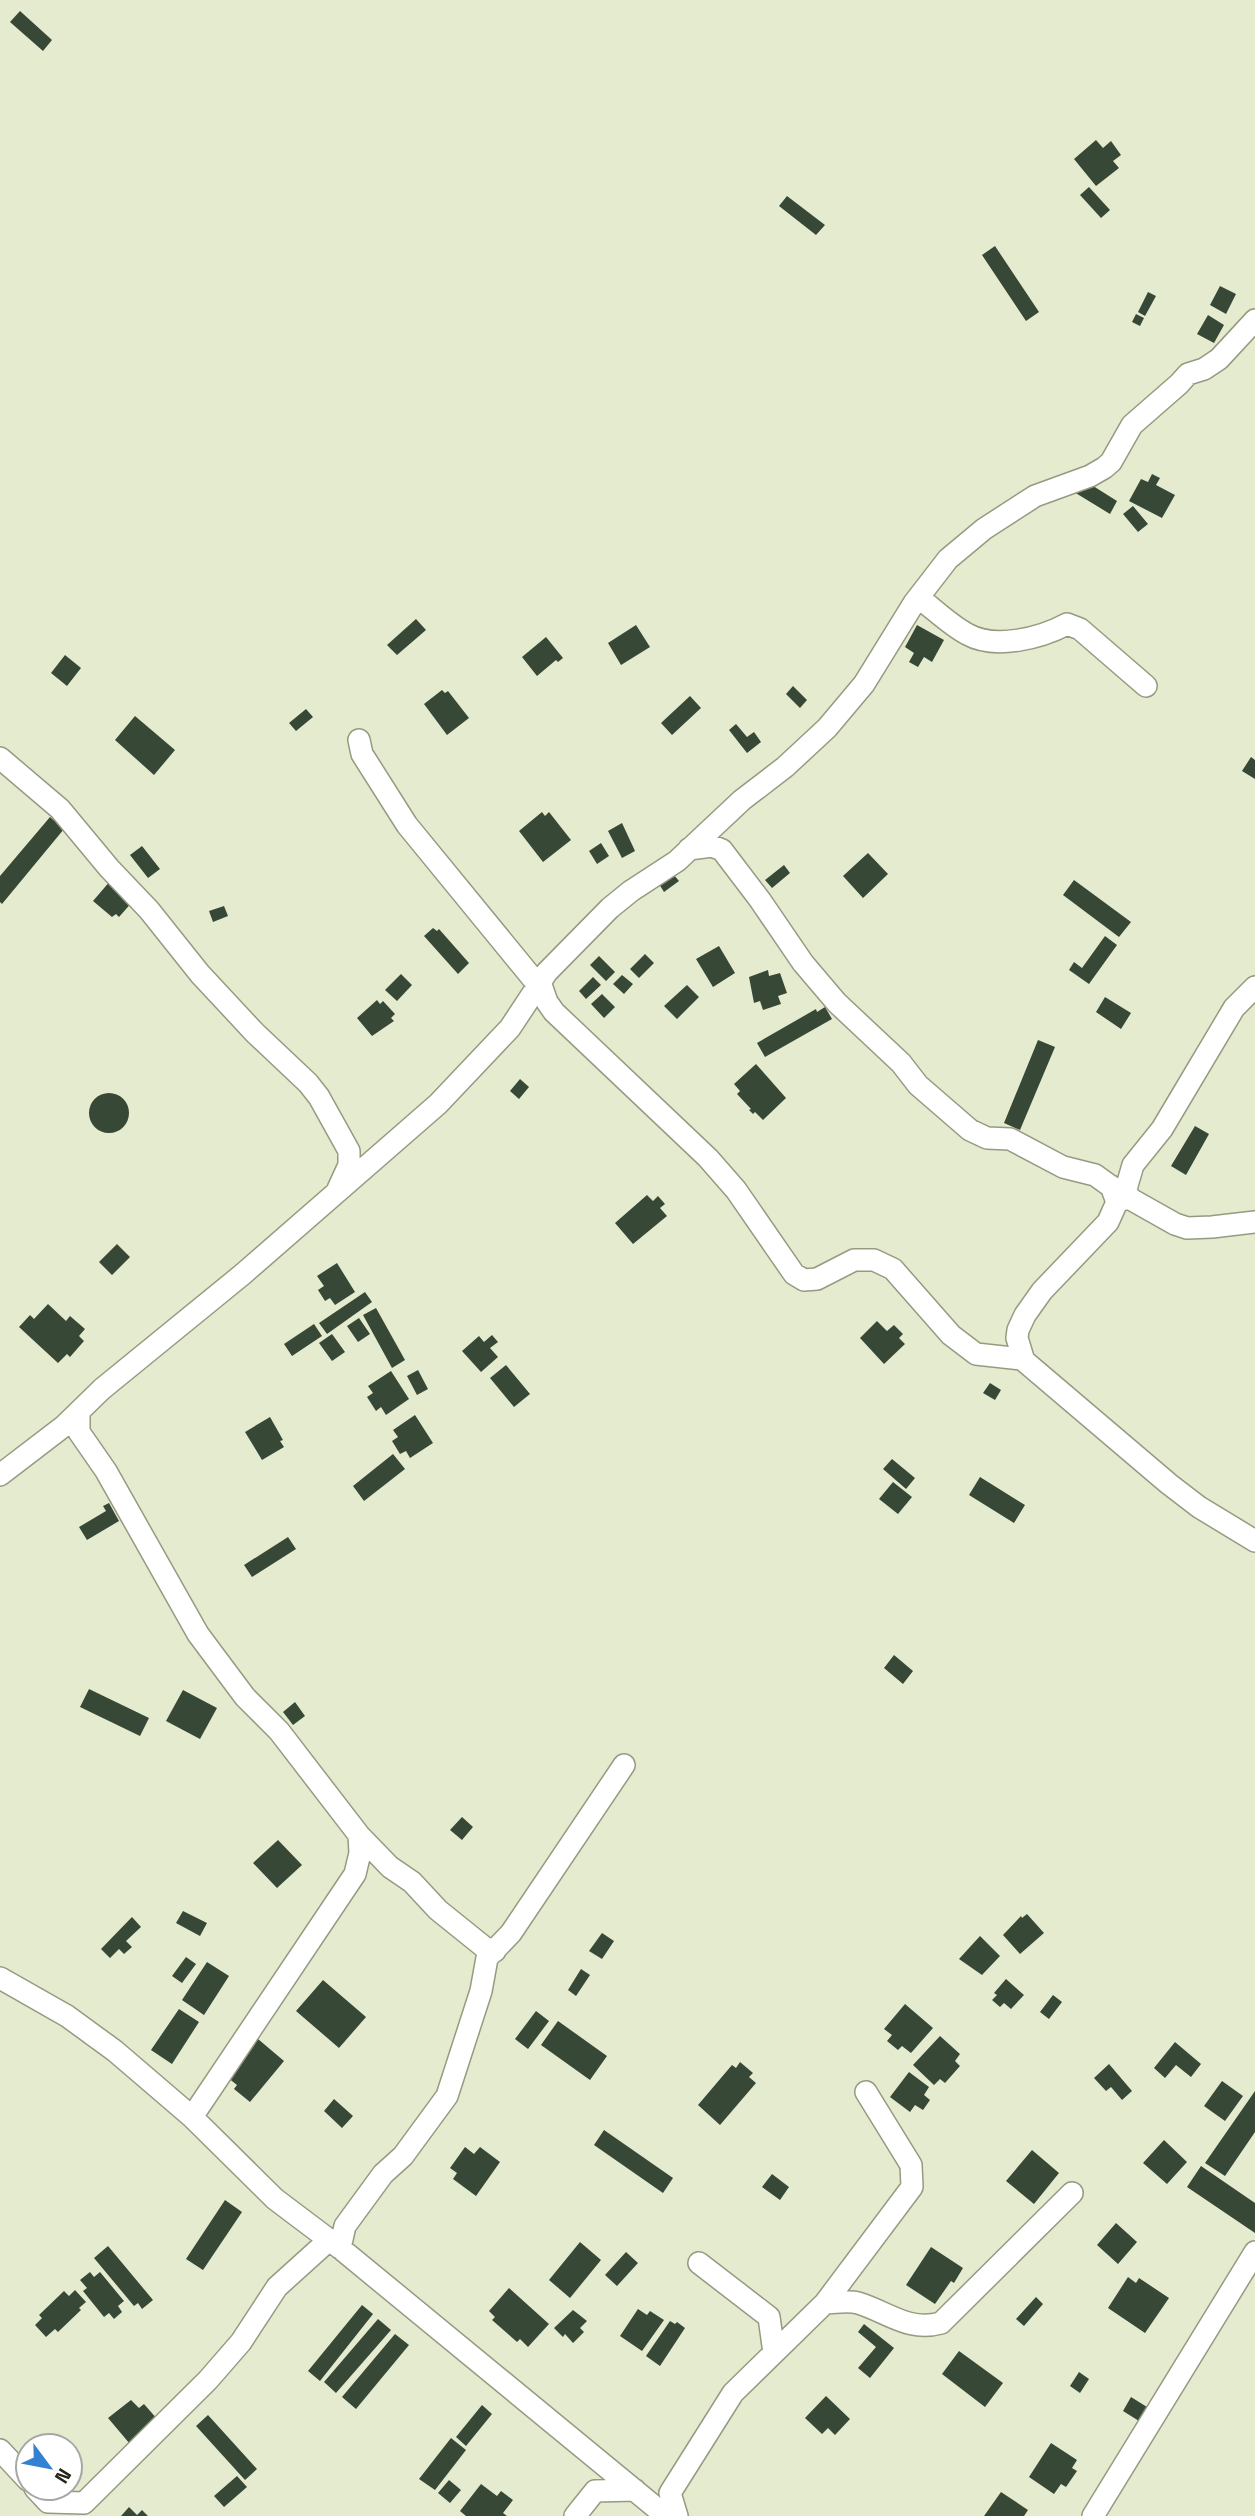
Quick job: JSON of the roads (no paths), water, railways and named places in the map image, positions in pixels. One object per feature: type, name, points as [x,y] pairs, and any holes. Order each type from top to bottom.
[{"type":"street","points":[[0,1475],[74,1423],[102,1389],[243,1274],[438,1104],[510,1028],[610,908],[689,849],[827,728],[864,684],[919,598],[948,559],[984,528],[1035,496],[1090,477],[1104,468],[1111,462],[1132,425],[1180,384],[1188,373],[1204,369],[1219,359],[1255,320]]},
{"type":"street","points":[[919,598],[968,635],[989,640],[1023,640],[1052,632],[1067,624],[1080,629],[1146,687]]},
{"type":"street","points":[[359,740],[362,754],[407,825],[538,993],[554,1012],[715,1166],[742,1199],[794,1274],[804,1280],[817,1279],[854,1260],[874,1260],[893,1269],[951,1335],[976,1354],[1022,1359],[1179,1492],[1255,1541]]},
{"type":"street","points":[[0,758],[60,809],[109,868],[149,910],[200,974],[319,1097],[349,1151],[349,1165],[336,1193]]},
{"type":"street","points":[[715,825],[714,834],[722,850],[803,963],[837,1003],[901,1063],[918,1085],[970,1130],[987,1138],[1010,1139],[1063,1167],[1095,1175],[1119,1196],[1175,1224],[1187,1227],[1255,1222]]},
{"type":"street","points":[[689,849],[712,846],[722,850]]},
{"type":"street","points":[[985,1354],[1006,1344],[1042,1291],[1108,1222],[1119,1196],[1126,1189],[1133,1165],[1162,1129],[1234,1008],[1255,987]]},
{"type":"street","points":[[349,1151],[358,1155],[381,1153]]},
{"type":"street","points":[[1018,1329],[1017,1338],[1024,1362]]},
{"type":"street","points":[[74,1423],[106,1471],[198,1634],[244,1697],[279,1731],[359,1835],[390,1867],[412,1882],[438,1910],[488,1952]]},
{"type":"street","points":[[45,2502],[84,2509],[208,2381],[241,2342],[277,2287],[334,2244],[383,2174],[403,2156],[447,2096],[481,1991],[488,1952],[511,1933],[624,1765]]},
{"type":"street","points":[[192,2118],[355,1874],[360,1853],[359,1835]]},
{"type":"street","points":[[355,1874],[375,1865],[390,1867]]},
{"type":"street","points":[[0,1978],[66,2017],[115,2051],[192,2118],[275,2199],[595,2456],[659,2511],[733,2393],[825,2303],[912,2187],[911,2165],[866,2092]]},
{"type":"street","points":[[825,2303],[856,2302],[912,2326],[929,2327],[941,2323],[1072,2193]]},
{"type":"street","points":[[1093,2516],[1255,2252]]},
{"type":"street","points":[[699,2263],[769,2317],[798,2330]]},
{"type":"street","points":[[846,2277],[856,2302]]},
{"type":"street","points":[[769,2317],[774,2353]]},
{"type":"street","points":[[0,2450],[14,2465]]},
{"type":"street","points":[[575,2516],[594,2491],[595,2456]]},
{"type":"street","points":[[594,2491],[635,2490]]},
{"type":"street","points":[[670,2493],[677,2516]]}]
